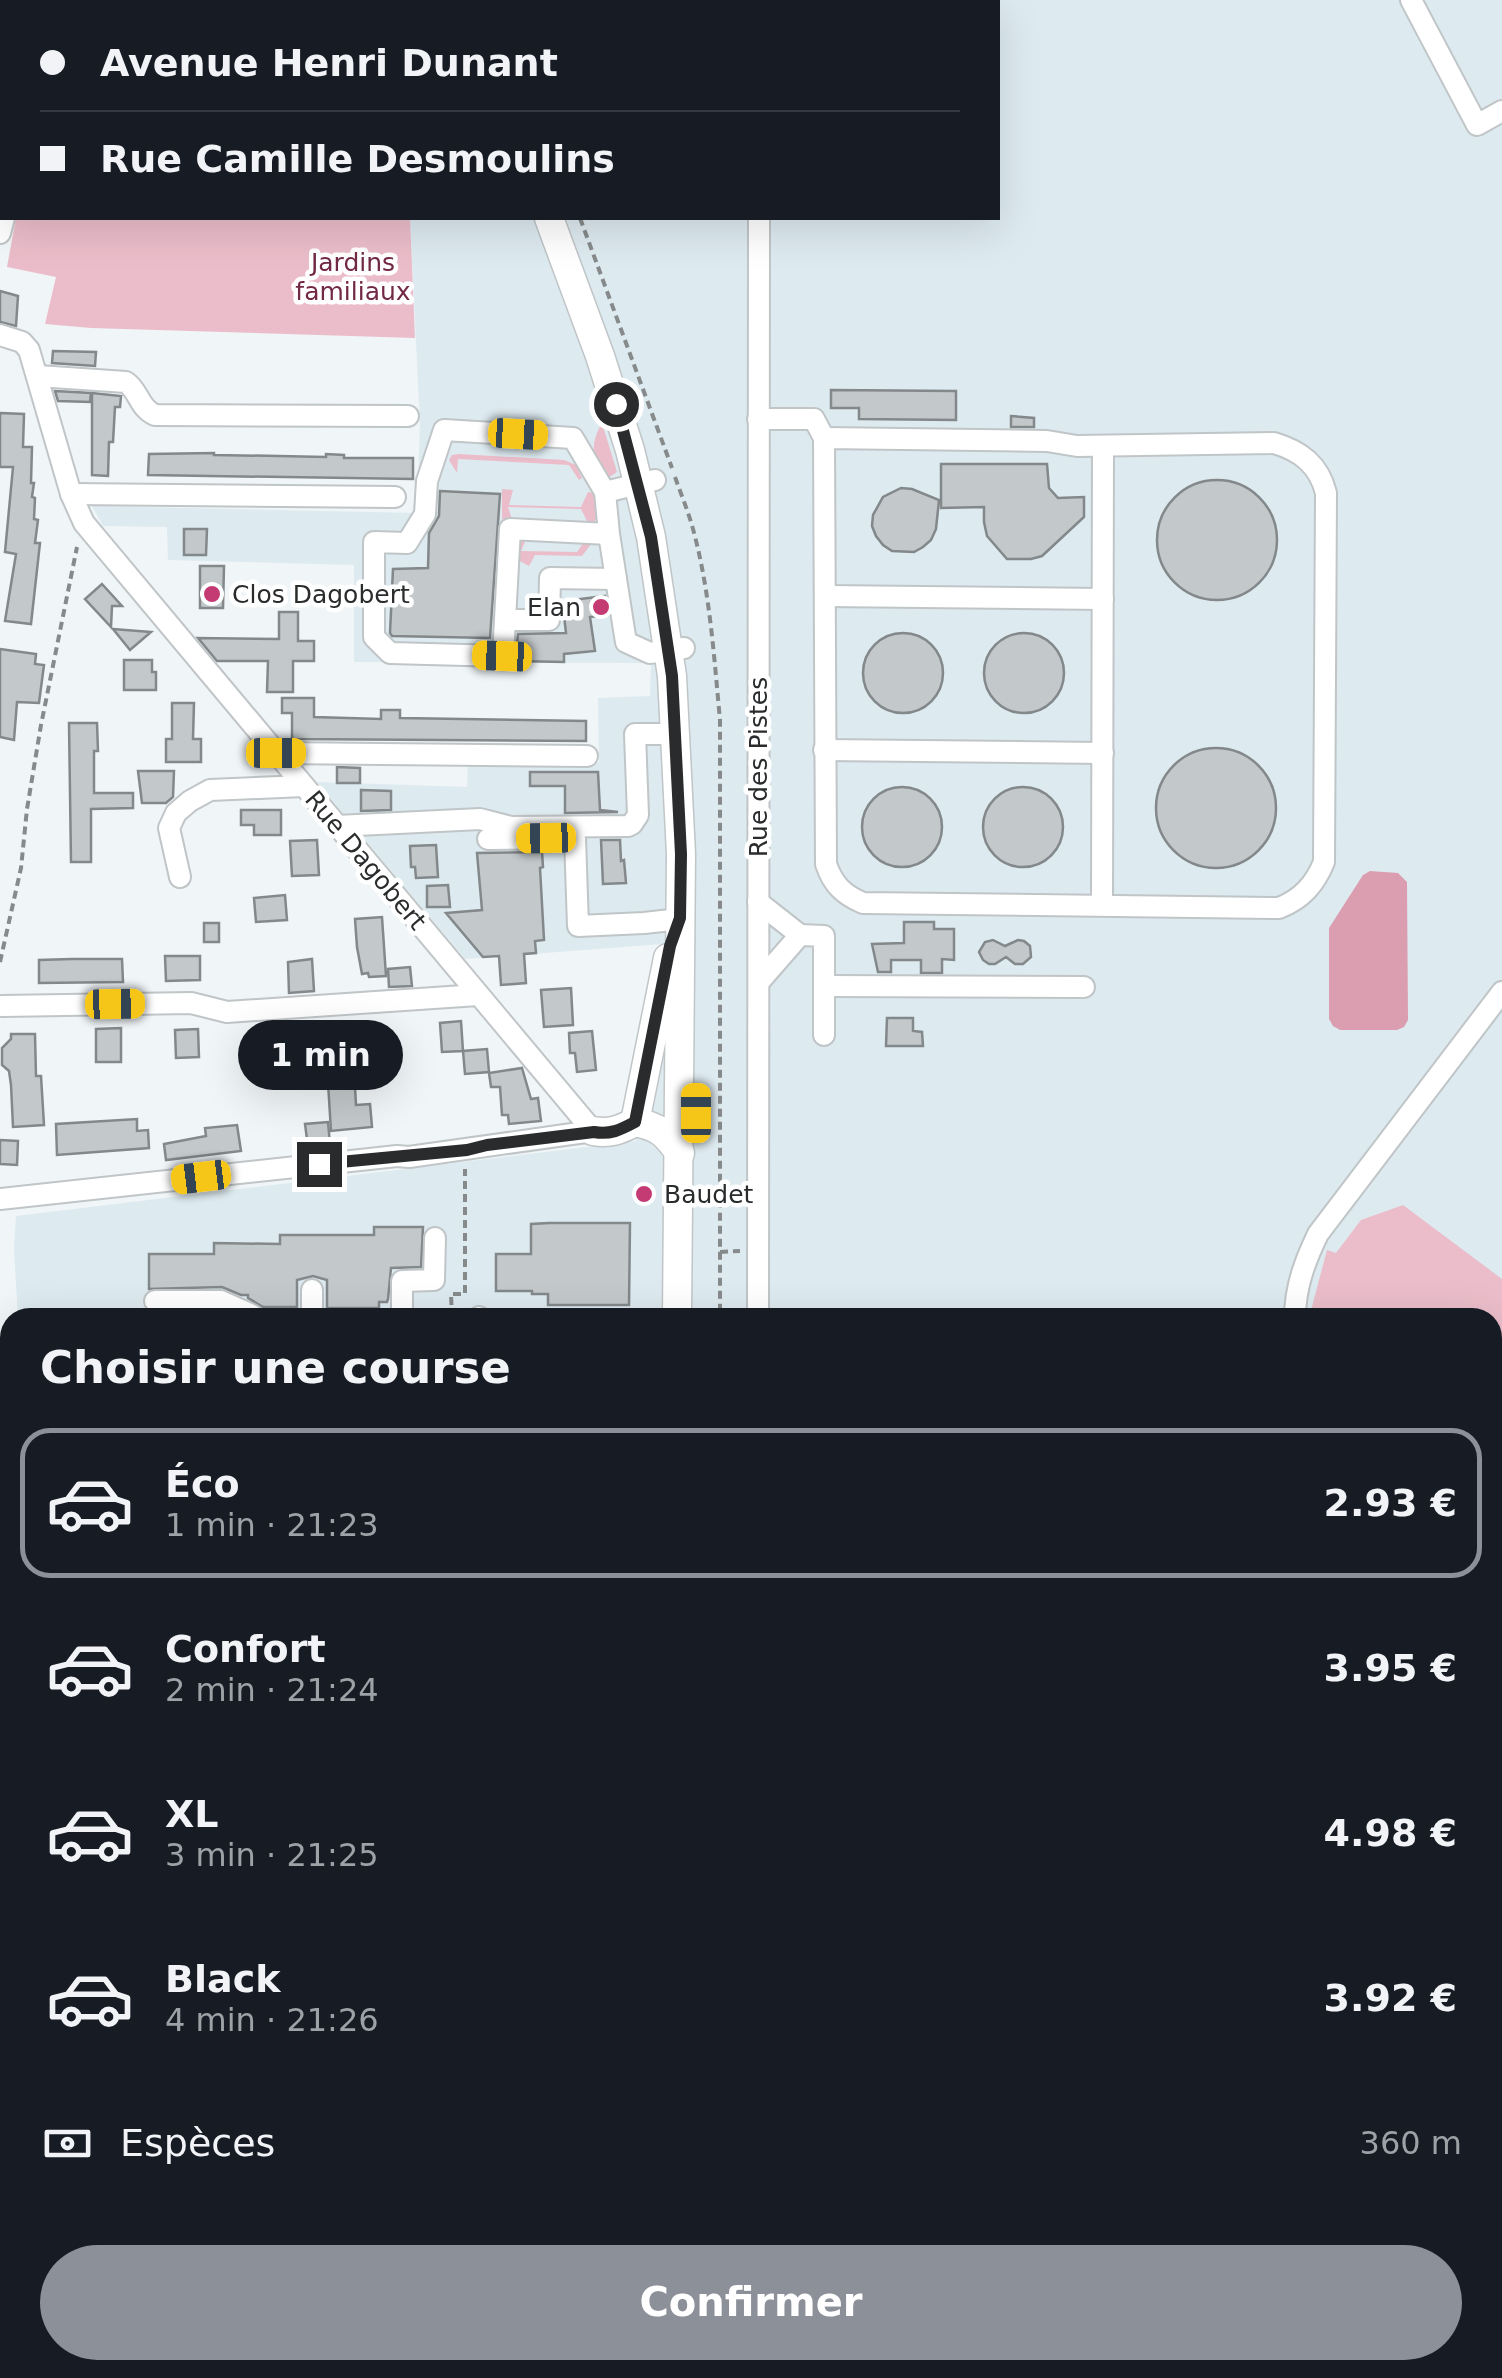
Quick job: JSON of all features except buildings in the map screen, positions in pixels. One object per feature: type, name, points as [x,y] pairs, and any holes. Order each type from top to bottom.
[{"type":"main road","points":[[550,220],[646,482]]},
{"type":"main road","points":[[569,220],[634,400],[651,537],[694,752],[693,1308]]},
{"type":"main road","points":[[676,649],[681,854],[678,1308]]},
{"type":"main road","points":[[635,1122],[670,946],[680,918]]},
{"type":"main road","points":[[594,1132],[606,1134],[635,1122],[651,1125],[662,1130],[680,1153]]},
{"type":"street","points":[[1411,0],[1477,125],[1502,111]]},
{"type":"street","name":"Rue des Pistes","points":[[758,1308],[759,220]]},
{"type":"street","name":"Rue Dagobert","points":[[0,334],[26,346],[71,494],[84,523],[594,1132]]},
{"type":"street","points":[[38,376],[126,382],[142,406],[155,416],[408,416]]},
{"type":"street","points":[[758,419],[814,419],[824,438],[826,864],[835,884],[848,896],[863,903],[1279,908],[1292,903],[1318,878],[1324,862],[1326,493],[1308,459],[1274,443],[1076,446],[1047,442],[824,438]]},
{"type":"street","points":[[608,534],[510,529],[502,656],[390,652],[374,638],[374,542],[407,542],[424,514],[427,481],[444,430],[573,438],[605,492],[626,642],[650,652],[676,649]]},
{"type":"street","points":[[1102,906],[1103,446]]},
{"type":"street","points":[[605,492],[646,482]]},
{"type":"street","points":[[71,494],[395,497]]},
{"type":"street","points":[[505,620],[549,620],[550,578],[616,580]]},
{"type":"street","points":[[826,596],[1103,599]]},
{"type":"street","points":[[337,826],[480,819],[511,827],[628,826],[638,815],[634,734],[676,734]]},
{"type":"street","points":[[824,750],[1103,754]]},
{"type":"street","points":[[276,753],[588,756]]},
{"type":"street","points":[[180,878],[169,828],[176,813],[190,801],[210,790],[304,786]]},
{"type":"street","points":[[488,839],[575,838],[578,926],[680,918]]},
{"type":"street","points":[[758,902],[800,935],[824,936],[824,1035]]},
{"type":"street","points":[[758,982],[800,935]]},
{"type":"street","points":[[824,986],[1084,987]]},
{"type":"street","points":[[1295,1308],[1305,1261],[1318,1234],[1502,992]]},
{"type":"street","points":[[2,1006],[191,1003],[226,1012],[478,995]]},
{"type":"street","points":[[0,1199],[467,1150],[594,1132]]},
{"type":"street","points":[[402,1308],[402,1281],[434,1280],[434,1238]]},
{"type":"street","points":[[312,1290],[312,1308]]},
{"type":"street","points":[[155,1301],[221,1301],[236,1308]]},
{"type":"path","points":[[0,962],[21,868],[41,725],[84,523]]},
{"type":"path","points":[[452,1308],[451,1294],[466,1294],[467,1150]]},
{"type":"shaded area","points":[[1000,0],[1502,0],[1502,1308],[17,1308],[16,1216],[636,1141],[663,944],[465,959],[317,782],[467,787],[468,762],[599,762],[598,698],[650,696],[651,663],[354,662],[354,565],[168,560],[167,527],[103,526],[92,506],[417,513],[420,423],[410,220],[1000,220]]},
{"type":"shaded area","points":[[1370,871],[1398,873],[1407,882],[1408,1020],[1397,1030],[1340,1030],[1329,1019],[1329,928],[1363,875]]},
{"type":"green space","name":"Jardins familiaux","points":[[16,220],[410,220],[415,338],[45,324],[56,277],[7,267]]},
{"type":"green space","points":[[602,423],[617,472],[608,478],[598,466],[594,452]]},
{"type":"green space","points":[[459,454],[564,460],[576,465],[582,478],[579,480],[569,465],[458,459],[457,473],[449,460]]},
{"type":"green space","points":[[502,489],[513,490],[509,505],[581,507],[588,492],[594,493],[600,509],[594,523],[588,523],[581,509],[508,507],[512,519],[502,519]]},
{"type":"green space","points":[[519,536],[527,537],[521,551],[577,552],[587,538],[595,539],[582,556],[535,555],[529,566],[518,560]]},
{"type":"green space","points":[[1403,1205],[1502,1279],[1502,1308],[1312,1308],[1327,1250],[1336,1253],[1361,1220]]},
{"type":"place","name":"Clos Dagobert","points":[[212,594]]},
{"type":"place","name":"Elan","points":[[601,607]]},
{"type":"place","name":"Baudet","points":[[644,1194]]},
{"type":"route","points":[[319,1164],[467,1150],[594,1132],[606,1134],[635,1122],[670,946],[680,918],[681,854],[672,676],[665,626],[651,537],[616,404]]}]
